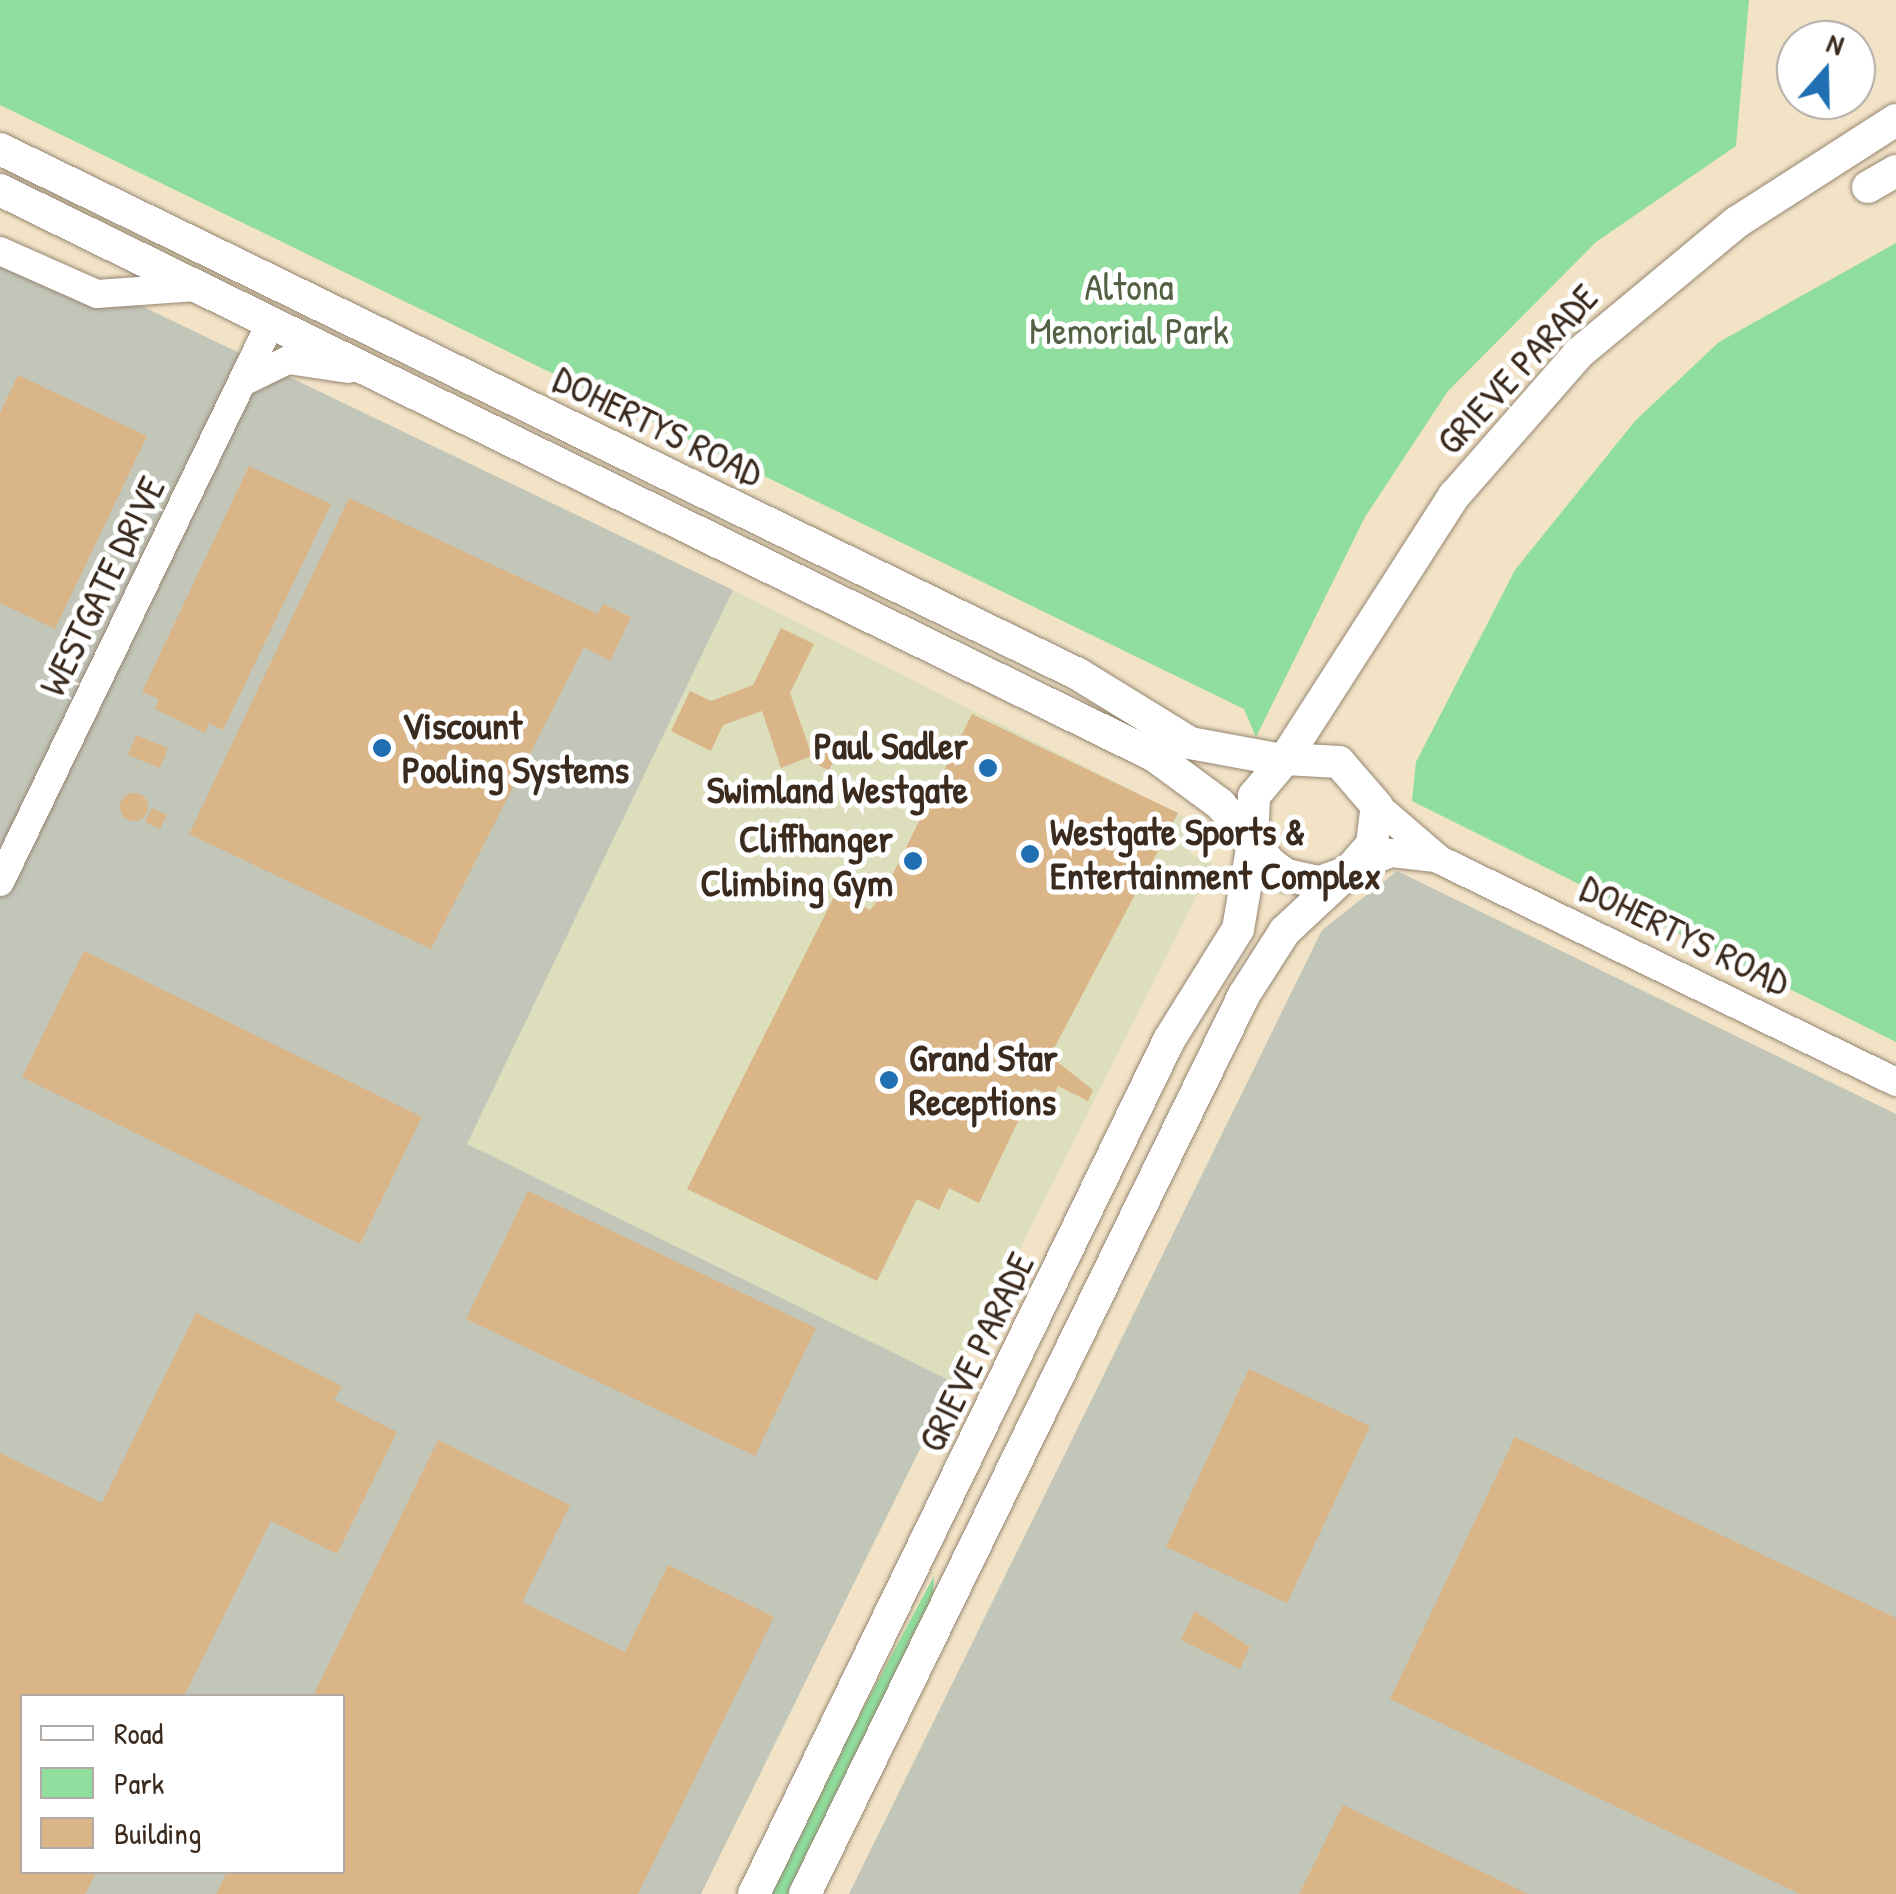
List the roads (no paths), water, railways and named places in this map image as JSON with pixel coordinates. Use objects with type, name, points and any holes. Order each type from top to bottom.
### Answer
[{"type":"main road","name":"GRIEVE PARADE","points":[[1284,760],[1454,496],[1579,353],[1710,242],[1896,120]]},
{"type":"main road","name":"DOHERTYS ROAD","points":[[0,149],[1078,674],[1199,748],[1284,760]]},
{"type":"main road","name":"DOHERTYS ROAD","points":[[0,190],[1155,756],[1253,842]]},
{"type":"main road","points":[[271,322],[287,290]]},
{"type":"main road","points":[[378,376],[394,341]]},
{"type":"main road","points":[[805,1894],[1260,964],[1351,870],[1372,844],[1375,801],[1339,762],[1284,760],[1254,796],[1253,842],[1294,878],[1351,870]]},
{"type":"main road","name":"GRIEVE PARADE","points":[[754,1894],[1169,1040],[1238,929],[1253,842]]},
{"type":"street","points":[[0,251],[97,294],[197,286]]},
{"type":"street","name":"WESTGATE DRIVE","points":[[0,882],[271,322]]},
{"type":"street","points":[[242,382],[295,360],[378,376]]},
{"type":"street","name":"DOHERTYS ROAD","points":[[1375,801],[1440,860],[1896,1082]]},
{"type":"street","name":"DOHERTYS ROAD","points":[[1351,870],[1393,852],[1440,860]]},
{"type":"place","name":"Viscount Pooling Systems","points":[[382,748]]},
{"type":"place","name":"Paul Sadler Swimland Westgate","points":[[988,768]]},
{"type":"place","name":"Westgate Sports & Entertainment Complex","points":[[1030,854]]},
{"type":"place","name":"Cliffhanger Climbing Gym","points":[[913,861]]},
{"type":"place","name":"Grand Star Receptions","points":[[889,1080]]},
{"type":"park label","name":"Altona Memorial Park","points":[[1129,308]]}]
